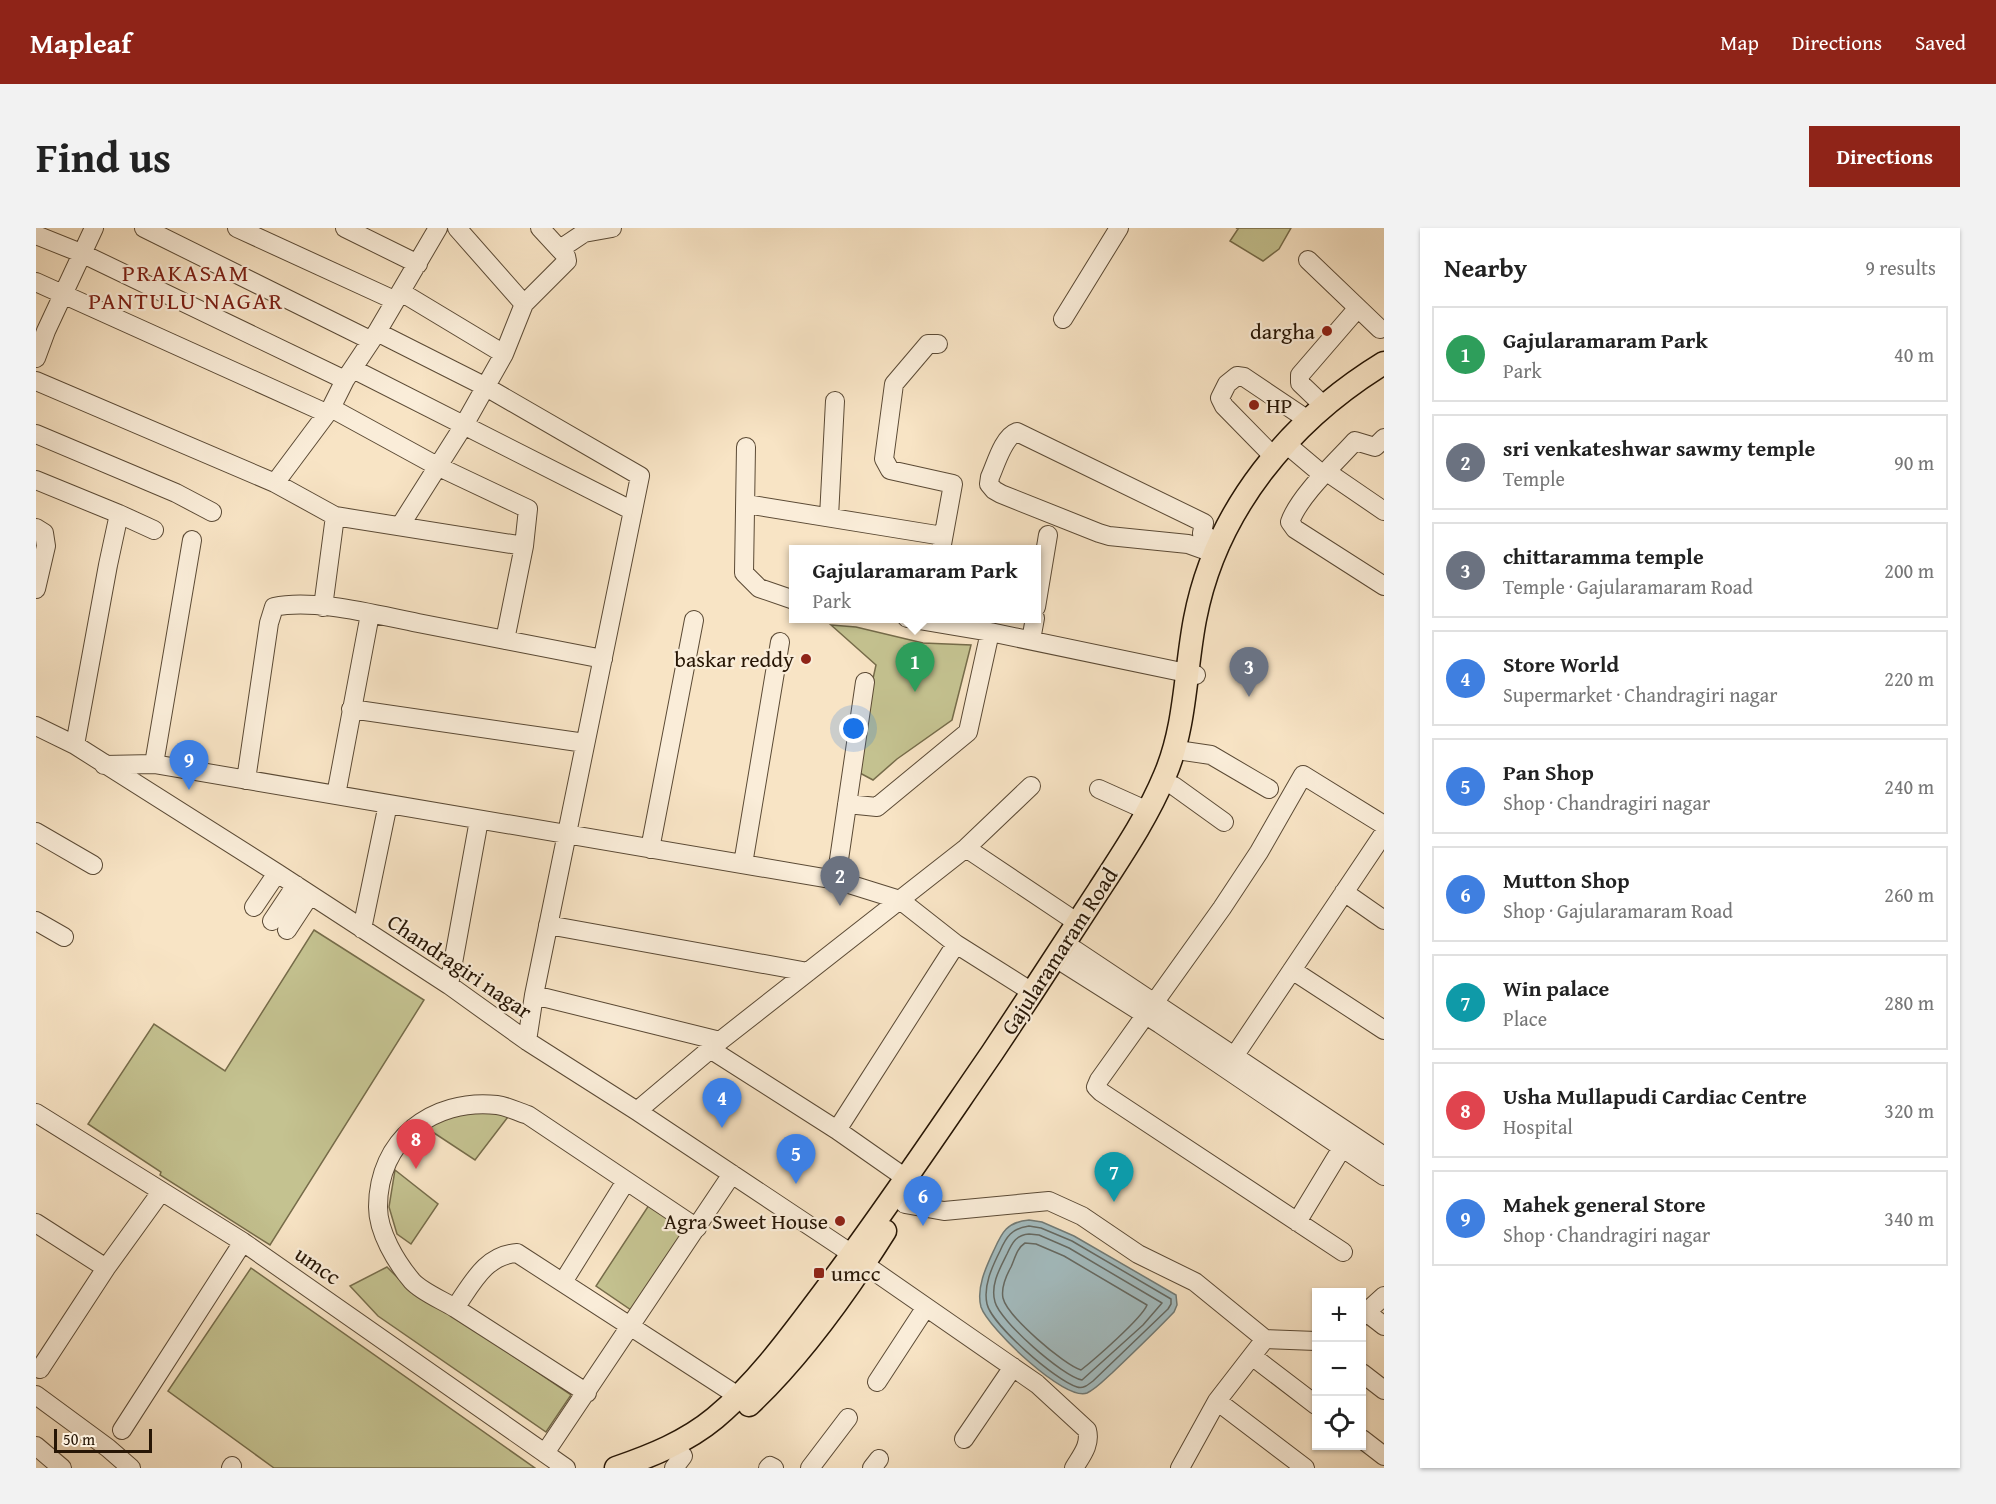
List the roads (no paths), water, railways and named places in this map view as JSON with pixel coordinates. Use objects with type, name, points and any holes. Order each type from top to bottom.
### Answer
[{"type":"main road","name":"Gajularamaram Road","points":[[616,1468],[681,1441],[714,1419],[738,1396],[905,1204],[1142,847],[1174,786],[1184,751],[1191,673],[1210,545],[1283,449],[1316,413],[1384,363]]},
{"type":"main road","name":"Gajularamaram Road","points":[[656,1468],[678,1462],[720,1430],[786,1368],[858,1259],[907,1179],[1078,923],[1148,811],[1166,773],[1181,724],[1211,593],[1231,544],[1283,449],[1332,411],[1384,376]]},
{"type":"street","points":[[36,358],[41,331],[94,228]]},
{"type":"street","points":[[144,228],[486,387],[640,476],[548,925],[527,1041]]},
{"type":"street","points":[[237,228],[397,296],[504,354]]},
{"type":"street","points":[[345,228],[418,264]]},
{"type":"street","points":[[275,483],[329,410],[438,228]]},
{"type":"street","points":[[457,228],[524,303]]},
{"type":"street","points":[[400,526],[486,387],[504,354],[524,303],[567,261],[566,256],[540,228]]},
{"type":"street","points":[[560,249],[584,233],[612,228]]},
{"type":"street","points":[[1063,319],[1119,228]]},
{"type":"street","points":[[36,235],[81,253],[464,425],[633,511]]},
{"type":"street","points":[[1308,260],[1383,332]]},
{"type":"street","points":[[36,282],[329,410],[437,466],[528,509],[524,546],[505,640]]},
{"type":"street","points":[[1316,413],[1300,383],[1300,375],[1357,309]]},
{"type":"street","points":[[746,504],[829,517],[942,543],[952,484],[890,470],[884,459],[894,384],[928,344],[938,344]]},
{"type":"street","points":[[1316,413],[1244,377],[1237,376],[1227,384],[1220,398],[1224,406],[1283,449],[1384,511]]},
{"type":"street","points":[[36,381],[275,483],[335,516],[524,546]]},
{"type":"street","points":[[829,517],[835,401]]},
{"type":"street","points":[[1017,432],[1204,523],[1202,533],[1210,545],[1109,536],[1099,533],[1001,494],[989,484],[990,477],[1011,434],[1017,432]]},
{"type":"street","points":[[36,434],[176,493],[212,512]]},
{"type":"street","points":[[1384,438],[1375,447],[1355,441],[1325,473],[1293,513],[1290,522],[1295,530],[1384,586]]},
{"type":"street","points":[[746,447],[744,573],[759,588],[789,598]]},
{"type":"street","points":[[36,480],[154,530]]},
{"type":"street","points":[[75,745],[119,514]]},
{"type":"street","points":[[323,607],[335,516]]},
{"type":"street","points":[[36,528],[44,533],[46,546],[36,589]]},
{"type":"street","points":[[1041,577],[1048,535]]},
{"type":"street","points":[[154,764],[192,540]]},
{"type":"street","points":[[246,780],[269,623],[274,607],[286,604],[370,614],[603,659]]},
{"type":"street","points":[[336,795],[370,614]]},
{"type":"street","points":[[650,849],[694,620]]},
{"type":"street","points":[[943,623],[1191,673]]},
{"type":"street","points":[[1031,640],[1034,623]]},
{"type":"street","points":[[847,804],[877,807],[968,732],[990,632]]},
{"type":"street","points":[[743,864],[780,642]]},
{"type":"street","points":[[836,880],[865,682]]},
{"type":"street","points":[[351,709],[585,743]]},
{"type":"street","name":"Chandragiri nagar","points":[[36,726],[75,745],[362,928],[527,1041],[637,1111],[858,1259],[1037,1384],[1088,1430],[1088,1444],[1074,1468]]},
{"type":"street","points":[[1184,751],[1211,755],[1269,789]]},
{"type":"street","points":[[104,765],[154,764],[836,880],[900,900],[956,944],[1032,992]]},
{"type":"street","points":[[1343,1252],[1096,1087],[1228,899],[1259,852],[1303,775],[1384,825]]},
{"type":"street","points":[[637,1111],[715,1045],[966,848],[1031,786]]},
{"type":"street","points":[[1174,786],[1224,822]]},
{"type":"street","points":[[1099,789],[1148,811]]},
{"type":"street","points":[[362,928],[387,804]]},
{"type":"street","points":[[448,985],[479,820]]},
{"type":"street","points":[[36,832],[93,865]]},
{"type":"street","points":[[1235,1055],[1384,833]]},
{"type":"street","points":[[966,848],[1078,923]]},
{"type":"street","points":[[254,907],[277,873]]},
{"type":"street","points":[[279,925],[303,890]]},
{"type":"street","points":[[1344,892],[1384,920]]},
{"type":"street","points":[[36,921],[64,937]]},
{"type":"street","points":[[548,925],[808,972]]},
{"type":"street","points":[[837,1130],[956,944]]},
{"type":"street","points":[[1070,957],[1346,1141],[1384,1156]]},
{"type":"street","points":[[1292,970],[1384,1030]]},
{"type":"street","points":[[534,995],[715,1045],[907,1179]]},
{"type":"street","points":[[1150,1009],[1235,1055],[1346,1141],[1384,1176]]},
{"type":"street","points":[[587,1393],[414,1283],[397,1260],[383,1232],[378,1209],[381,1173],[398,1143],[423,1120],[452,1108],[500,1105],[528,1116],[697,1228]]},
{"type":"street","name":"umcc","points":[[36,1113],[243,1242],[566,1468]]},
{"type":"street","points":[[1297,1222],[1346,1141]]},
{"type":"street","points":[[545,1453],[732,1174]]},
{"type":"street","points":[[563,1282],[626,1181]]},
{"type":"street","points":[[40,1369],[106,1268],[161,1192]]},
{"type":"street","points":[[905,1204],[944,1211],[1049,1201],[1082,1216],[1138,1254],[1195,1282],[1265,1339],[1312,1341]]},
{"type":"street","points":[[36,1223],[106,1268]]},
{"type":"street","points":[[122,1430],[243,1242]]},
{"type":"street","points":[[455,1308],[484,1267],[504,1254],[517,1253],[632,1325],[738,1396]]},
{"type":"street","points":[[1366,1312],[1384,1296]]},
{"type":"street","points":[[877,1382],[926,1307]]},
{"type":"street","points":[[1366,1315],[1384,1326]]},
{"type":"street","points":[[1180,1468],[1217,1401],[1265,1339]]},
{"type":"street","points":[[1252,1356],[1312,1401]]},
{"type":"street","points":[[964,1439],[1013,1367]]},
{"type":"street","points":[[1366,1376],[1384,1390]]},
{"type":"street","points":[[36,1395],[108,1448],[131,1468]]},
{"type":"street","points":[[1217,1401],[1305,1468]]},
{"type":"street","points":[[810,1468],[848,1418]]},
{"type":"street","points":[[1366,1443],[1380,1457]]},
{"type":"street","points":[[36,1446],[62,1468]]},
{"type":"street","points":[[768,1468],[770,1466],[774,1468]]},
{"type":"water","points":[[1029,1220],[1042,1222],[1074,1236],[1176,1295],[1177,1305],[1174,1312],[1097,1387],[1087,1393],[1076,1393],[1062,1386],[1028,1361],[997,1331],[981,1307],[980,1292],[983,1278],[1000,1238],[1010,1226]]},
{"type":"place","name":"dargha","points":[[1327,331]]},
{"type":"place","name":"HP","points":[[1254,405]]},
{"type":"place","name":"baskar reddy","points":[[806,659]]},
{"type":"place","name":"Gajularamaram Park","points":[[915,692]]},
{"type":"place","name":"chittaramma temple","points":[[1249,697]]},
{"type":"place","name":"Mahek general Store","points":[[189,790]]},
{"type":"place","name":"sri venkateshwar sawmy temple","points":[[840,906]]},
{"type":"place","name":"Store World","points":[[722,1128]]},
{"type":"place","name":"Usha Mullapudi Cardiac Centre","points":[[416,1169]]},
{"type":"place","name":"Pan Shop","points":[[796,1184]]},
{"type":"place","name":"Win palace","points":[[1114,1202]]},
{"type":"place","name":"Agra Sweet House","points":[[840,1221]]},
{"type":"place","name":"Mutton Shop","points":[[923,1226]]},
{"type":"place","name":"umcc","points":[[819,1273]]},
{"type":"district","name":"PRAKASAM PANTULU NAGAR","points":[[186,287]]}]
